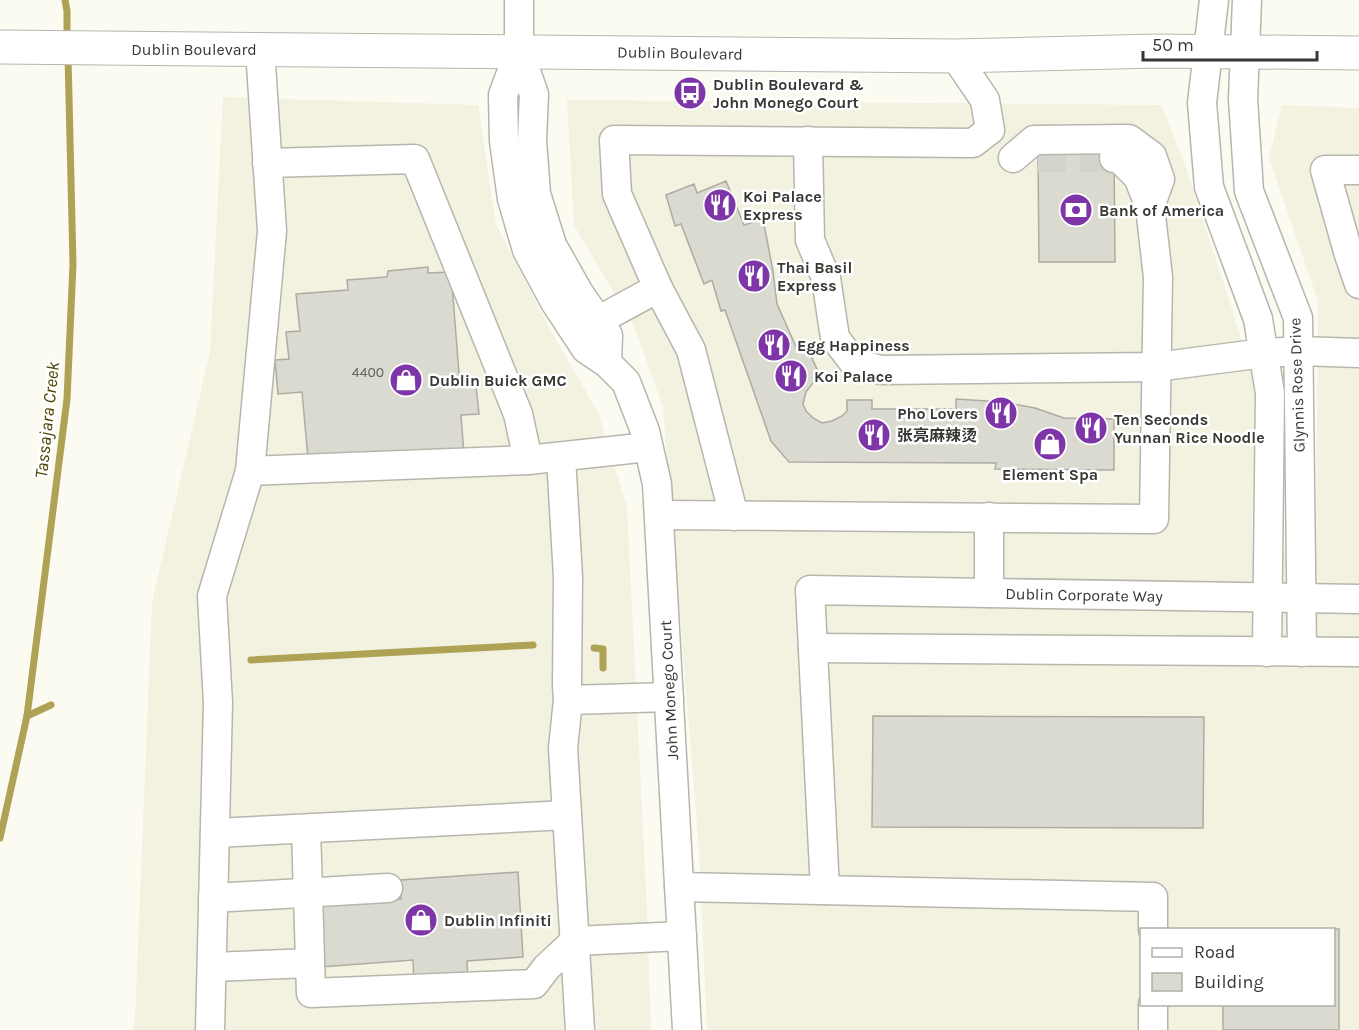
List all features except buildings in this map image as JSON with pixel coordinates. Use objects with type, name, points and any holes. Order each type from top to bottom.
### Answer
[{"type":"main road","name":"Dublin Boulevard","points":[[8,47],[956,56],[1156,51],[1359,53]]},
{"type":"street","name":"John Monego Court","points":[[519,0],[519,52],[534,94],[532,140],[536,194],[552,245],[579,293],[608,335],[608,363]]},
{"type":"street","name":"Glynnis Rose Drive","points":[[1214,0],[1202,103],[1209,187],[1258,319],[1270,393],[1267,652]]},
{"type":"street","name":"Glynnis Rose Drive","points":[[1247,0],[1243,99],[1249,191],[1298,318],[1302,652]]},
{"type":"street","points":[[210,1030],[218,703],[212,596],[250,471],[272,231],[260,49]]},
{"type":"street","name":"John Monego Court","points":[[519,52],[503,95],[504,141],[512,199],[527,250],[555,302],[586,349],[608,363],[626,382],[645,432],[657,484],[687,1030]]},
{"type":"street","points":[[734,516],[691,350],[658,288],[617,194],[614,140],[973,143],[990,130],[985,100],[956,56]]},
{"type":"street","points":[[973,159],[1025,158],[1034,140],[1129,139],[1152,156],[1160,179],[1150,207]]},
{"type":"street","points":[[808,141],[810,240],[826,278],[835,338],[854,363],[881,370],[1156,367],[1264,353],[1299,351],[1359,353]]},
{"type":"street","points":[[659,515],[1154,519],[1158,277],[1150,207],[1138,177],[1119,158],[1114,158]]},
{"type":"street","points":[[267,163],[415,159],[518,414],[528,460]]},
{"type":"street","points":[[1359,170],[1325,170],[1359,284]]},
{"type":"street","points":[[599,320],[658,288]]},
{"type":"street","points":[[250,471],[528,460],[648,447]]},
{"type":"street","points":[[561,457],[568,577],[568,700],[563,748],[580,1030]]},
{"type":"street","points":[[989,518],[989,593]]},
{"type":"street","name":"Dublin Corporate Way","points":[[813,648],[810,590],[1359,599]]},
{"type":"street","points":[[825,890],[813,648],[1359,652]]},
{"type":"street","points":[[568,700],[669,697]]},
{"type":"street","points":[[215,833],[567,815]]},
{"type":"street","points":[[306,829],[311,993],[534,984],[547,967],[574,941],[682,936]]},
{"type":"street","points":[[680,887],[1153,897],[1153,928]]},
{"type":"street","points":[[213,898],[388,888]]},
{"type":"street","points":[[212,967],[310,963]]},
{"type":"street","points":[[1153,1006],[1153,1030]]},
{"type":"shaded area","points":[[223,97],[478,105],[496,224],[553,335],[598,412],[627,507],[651,1030],[132,1030],[135,1019],[152,602],[210,352]]},
{"type":"shaded area","points":[[567,100],[1162,105],[1186,168],[1255,385],[1252,551],[1316,550],[1318,301],[1269,158],[1282,105],[1359,108],[1359,1030],[707,1030],[699,850],[663,407],[634,326],[574,225]]},
{"type":"waterway","name":"Tassajara Creek","points":[[65,0],[67,39]]},
{"type":"waterway","name":"Tassajara Creek","points":[[0,838],[27,716],[67,399],[73,264],[68,56]]},
{"type":"waterway","points":[[251,660],[533,645]]},
{"type":"waterway","points":[[594,648],[603,649],[603,668]]},
{"type":"waterway","points":[[27,716],[51,705]]},
{"type":"tunnel","points":[[1038,158],[1114,158]]},
{"type":"place","name":"Dublin Boulevard & John Monego Court","points":[[690,93]]},
{"type":"place","name":"Koi Palace Express","points":[[720,205]]},
{"type":"place","name":"Bank of America","points":[[1076,210]]},
{"type":"place","name":"Thai Basil Express","points":[[754,276]]},
{"type":"place","name":"Egg Happiness","points":[[774,345]]},
{"type":"place","name":"Koi Palace","points":[[791,376]]},
{"type":"place","name":"Dublin Buick GMC","points":[[406,380]]},
{"type":"place","name":"Pho Lovers","points":[[1001,413]]},
{"type":"place","name":"Ten Seconds Yunnan Rice Noodle","points":[[1091,428]]},
{"type":"place","name":"张亮麻辣烫","points":[[874,435]]},
{"type":"place","name":"Element Spa","points":[[1050,444]]},
{"type":"place","name":"Dublin Infiniti","points":[[421,920]]}]
